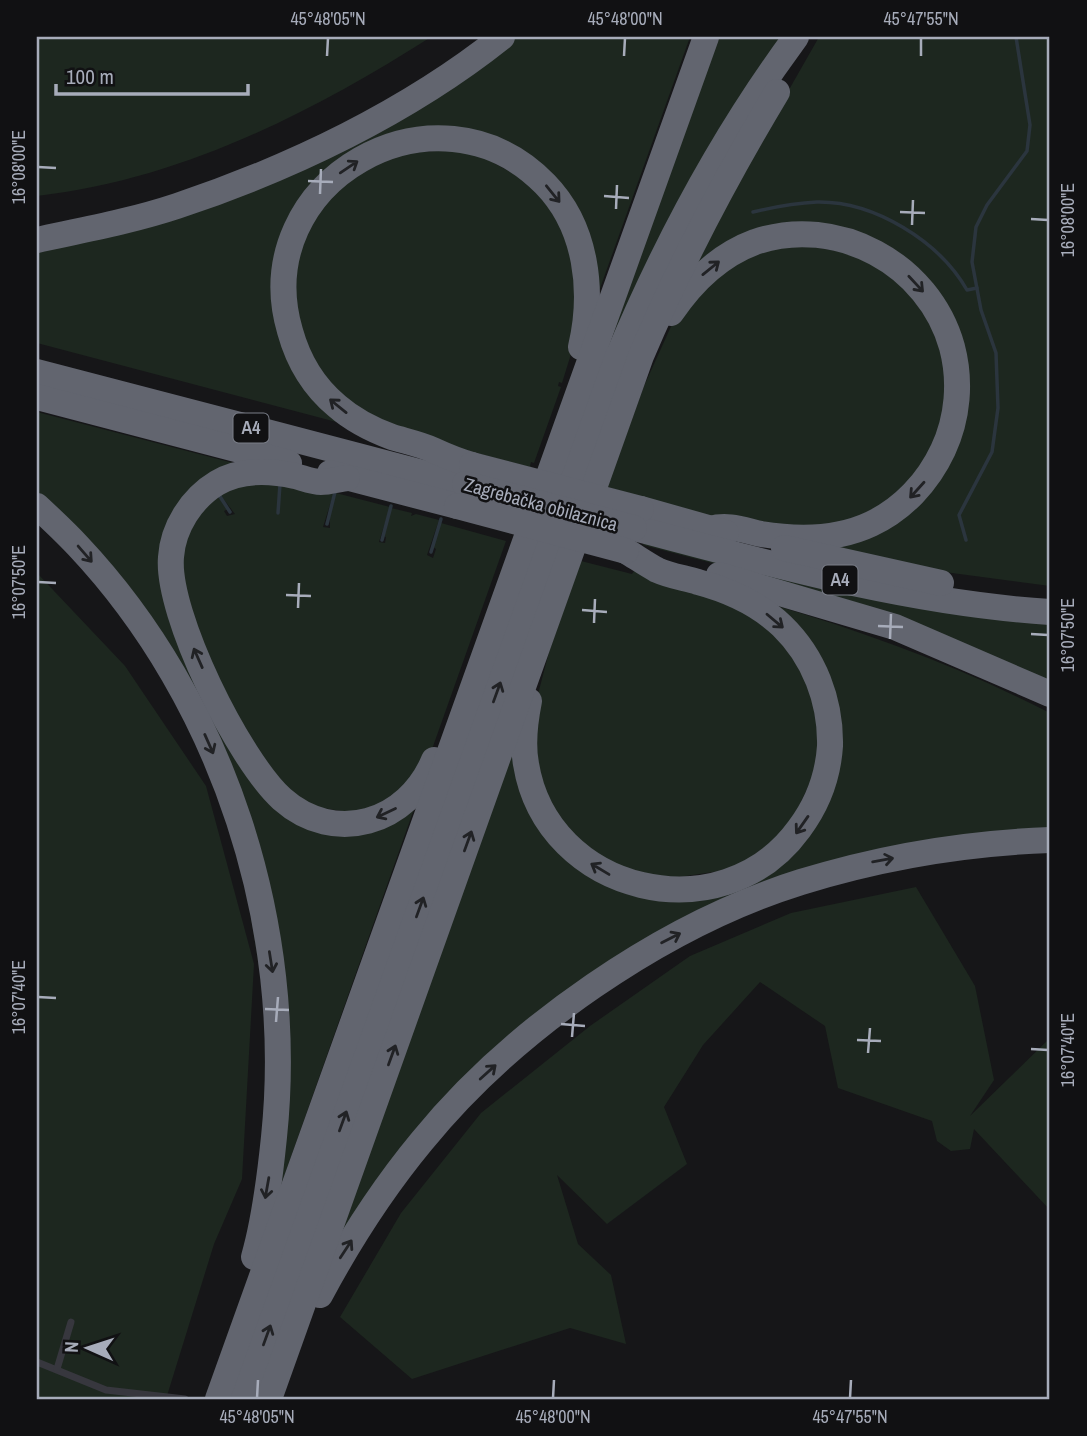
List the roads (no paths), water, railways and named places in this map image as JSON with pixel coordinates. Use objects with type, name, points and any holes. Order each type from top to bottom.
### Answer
[{"type":"highway","points":[[37,240],[176,207],[279,166],[333,141],[411,98],[502,37]]},
{"type":"highway","points":[[226,1399],[467,702],[706,37]]},
{"type":"highway","points":[[226,1399],[617,359],[662,256],[699,186],[750,102],[796,37]]},
{"type":"highway","points":[[269,1399],[631,384],[666,297],[700,228],[767,107],[811,37]]},
{"type":"highway","points":[[465,485],[443,456],[364,424],[327,397],[309,373],[288,326],[284,289],[288,261],[296,233],[312,202],[326,185],[353,163],[389,146],[407,141],[446,138],[483,145],[522,164],[552,192],[568,216],[580,244],[587,276],[585,327],[577,362],[549,441],[550,473]]},
{"type":"highway","points":[[631,384],[646,364],[667,319],[699,278],[717,262],[738,250],[755,242],[782,236],[826,236],[875,251],[905,272],[927,296],[942,321],[955,360],[955,413],[947,443],[939,459],[908,499],[872,524],[833,536],[781,536],[723,525],[710,529]]},
{"type":"highway","points":[[37,353],[418,453],[443,456]]},
{"type":"highway","name":"Zagrebačka obilaznica","points":[[37,372],[798,571],[896,593],[1001,609],[1050,612]]},
{"type":"highway","name":"Zagrebačka obilaznica","points":[[37,397],[347,478],[465,485]]},
{"type":"highway","points":[[347,478],[320,482],[271,472],[236,475],[203,493],[181,521],[171,556],[173,592],[193,648],[226,718],[256,768],[283,800],[312,817],[330,822],[351,823],[381,817],[413,795],[430,768],[446,728],[467,702]]},
{"type":"highway","points":[[37,506],[79,547],[115,590],[153,642],[184,694],[228,788],[248,851],[263,912],[278,1034],[278,1098],[271,1166],[257,1246],[215,1376],[226,1399]]},
{"type":"highway","points":[[551,604],[550,630],[527,711],[524,750],[536,797],[550,824],[564,842],[589,862],[615,877],[657,889],[679,890],[716,885],[736,879],[770,859],[794,836],[807,818],[824,781],[830,735],[826,705],[817,675],[794,640],[761,610],[719,588],[659,571],[634,529]]},
{"type":"highway","points":[[634,529],[710,529],[928,581],[1050,598]]},
{"type":"highway","points":[[634,529],[766,588],[895,628],[1050,694]]},
{"type":"highway","points":[[278,1373],[300,1343],[314,1307],[339,1260],[421,1141],[479,1080],[588,989],[659,944],[718,914],[799,882],[870,863],[947,848],[1050,840]]},
{"type":"lane","points":[[57,1369],[71,1322]]},
{"type":"lane","points":[[37,1362],[106,1390],[185,1399]]},
{"type":"waterway","points":[[966,540],[959,515],[992,452],[998,408],[996,353],[981,310],[972,262],[976,227],[987,205],[1027,151],[1030,125],[1016,37]]},
{"type":"waterway","points":[[753,212],[817,202],[861,208],[903,227],[922,240],[940,255],[967,290],[977,288]]},
{"type":"waterway","points":[[278,513],[280,484]]},
{"type":"waterway","points":[[327,524],[335,492]]},
{"type":"waterway","points":[[219,495],[230,512]]},
{"type":"waterway","points":[[382,540],[391,506]]},
{"type":"waterway","points":[[431,552],[441,519]]}]
